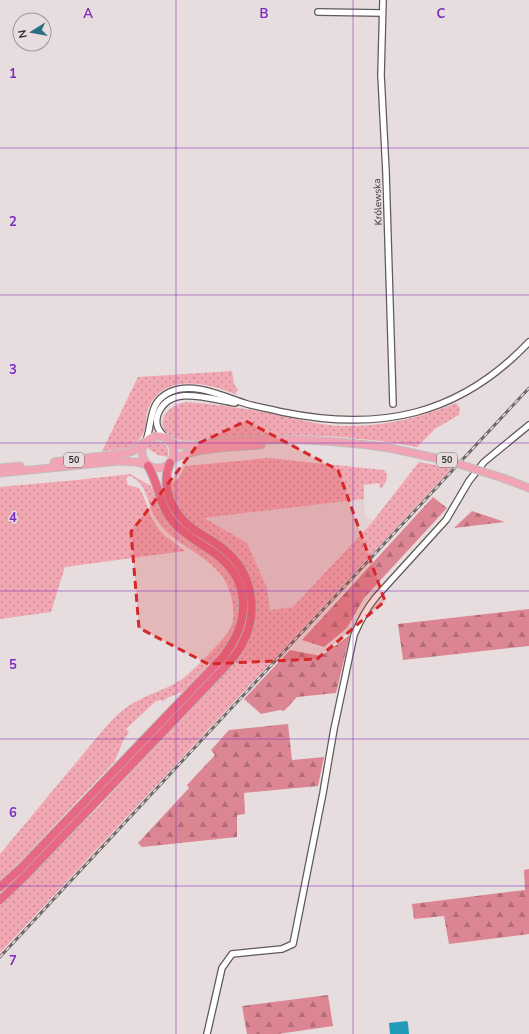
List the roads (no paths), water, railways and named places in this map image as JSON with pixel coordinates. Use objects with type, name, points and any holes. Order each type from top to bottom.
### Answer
[{"type":"highway","points":[[0,900],[233,658],[248,634],[252,606],[249,589],[244,575],[236,562],[227,552],[192,528],[178,514],[172,504],[167,490],[166,475],[171,461]]},
{"type":"highway","points":[[0,887],[21,868],[222,658],[230,648],[238,633],[243,605],[240,586],[235,576],[223,561],[183,532],[170,518],[162,503],[154,476],[148,465]]},
{"type":"highway","points":[[0,896],[12,888]]},
{"type":"main road","name":"50","points":[[0,468],[127,453],[133,451],[154,436],[162,437],[174,444],[189,445],[282,439],[390,448],[449,461],[504,478],[529,488]]},
{"type":"main road","points":[[168,440],[174,452],[171,461]]},
{"type":"main road","points":[[145,442],[141,454],[142,458],[148,465]]},
{"type":"main road","name":"50","points":[[0,473],[120,461],[136,462],[160,469],[181,455],[187,453],[224,448],[326,442]]},
{"type":"street","name":"Królewska","points":[[383,0],[381,75],[387,188],[393,404]]},
{"type":"street","points":[[318,12],[382,13]]},
{"type":"street","points":[[145,442],[150,431],[154,407],[162,397],[170,392],[184,389],[199,390],[248,404],[296,415],[342,421],[381,419],[418,412],[460,395],[505,365],[529,342]]},
{"type":"street","points":[[168,440],[158,429],[157,420],[159,412],[163,406],[174,398],[191,395],[248,404]]},
{"type":"street","points":[[207,1034],[222,968],[232,954],[282,949],[293,944],[323,793],[334,728],[354,635],[360,621],[367,608],[446,520],[469,481],[484,462],[529,425]]},
{"type":"water","points":[[407,1021],[409,1034],[390,1034],[389,1023]]},
{"type":"railway","points":[[0,957],[529,388]]}]
